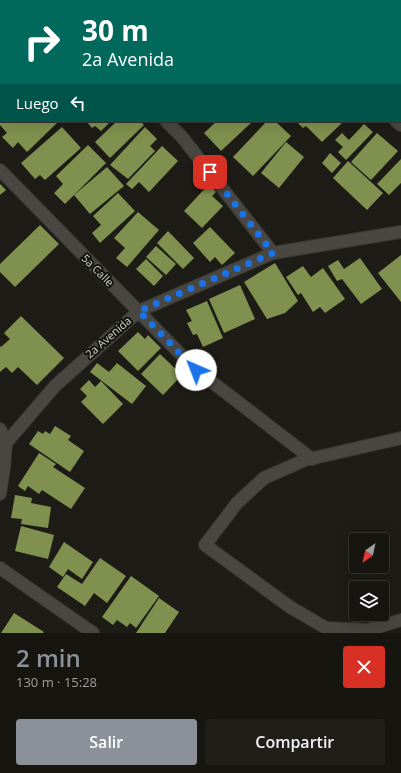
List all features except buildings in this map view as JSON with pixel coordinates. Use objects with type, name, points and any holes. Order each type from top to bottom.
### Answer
[{"type":"street","points":[[167,122],[182,137],[273,253]]},
{"type":"street","name":"5a Calle","points":[[0,170],[196,370]]},
{"type":"street","name":"2a Avenida","points":[[3,442],[55,386],[139,311],[273,253],[401,232]]},
{"type":"street","points":[[212,382],[312,459]]},
{"type":"street","points":[[0,429],[3,442],[4,467],[0,494]]},
{"type":"street","points":[[401,438],[312,459],[264,478],[236,503],[205,545],[290,607],[326,628],[368,630],[401,620]]},
{"type":"street","points":[[0,568],[94,633]]},
{"type":"route","points":[[196,370],[139,311],[273,253],[210,172]]}]
